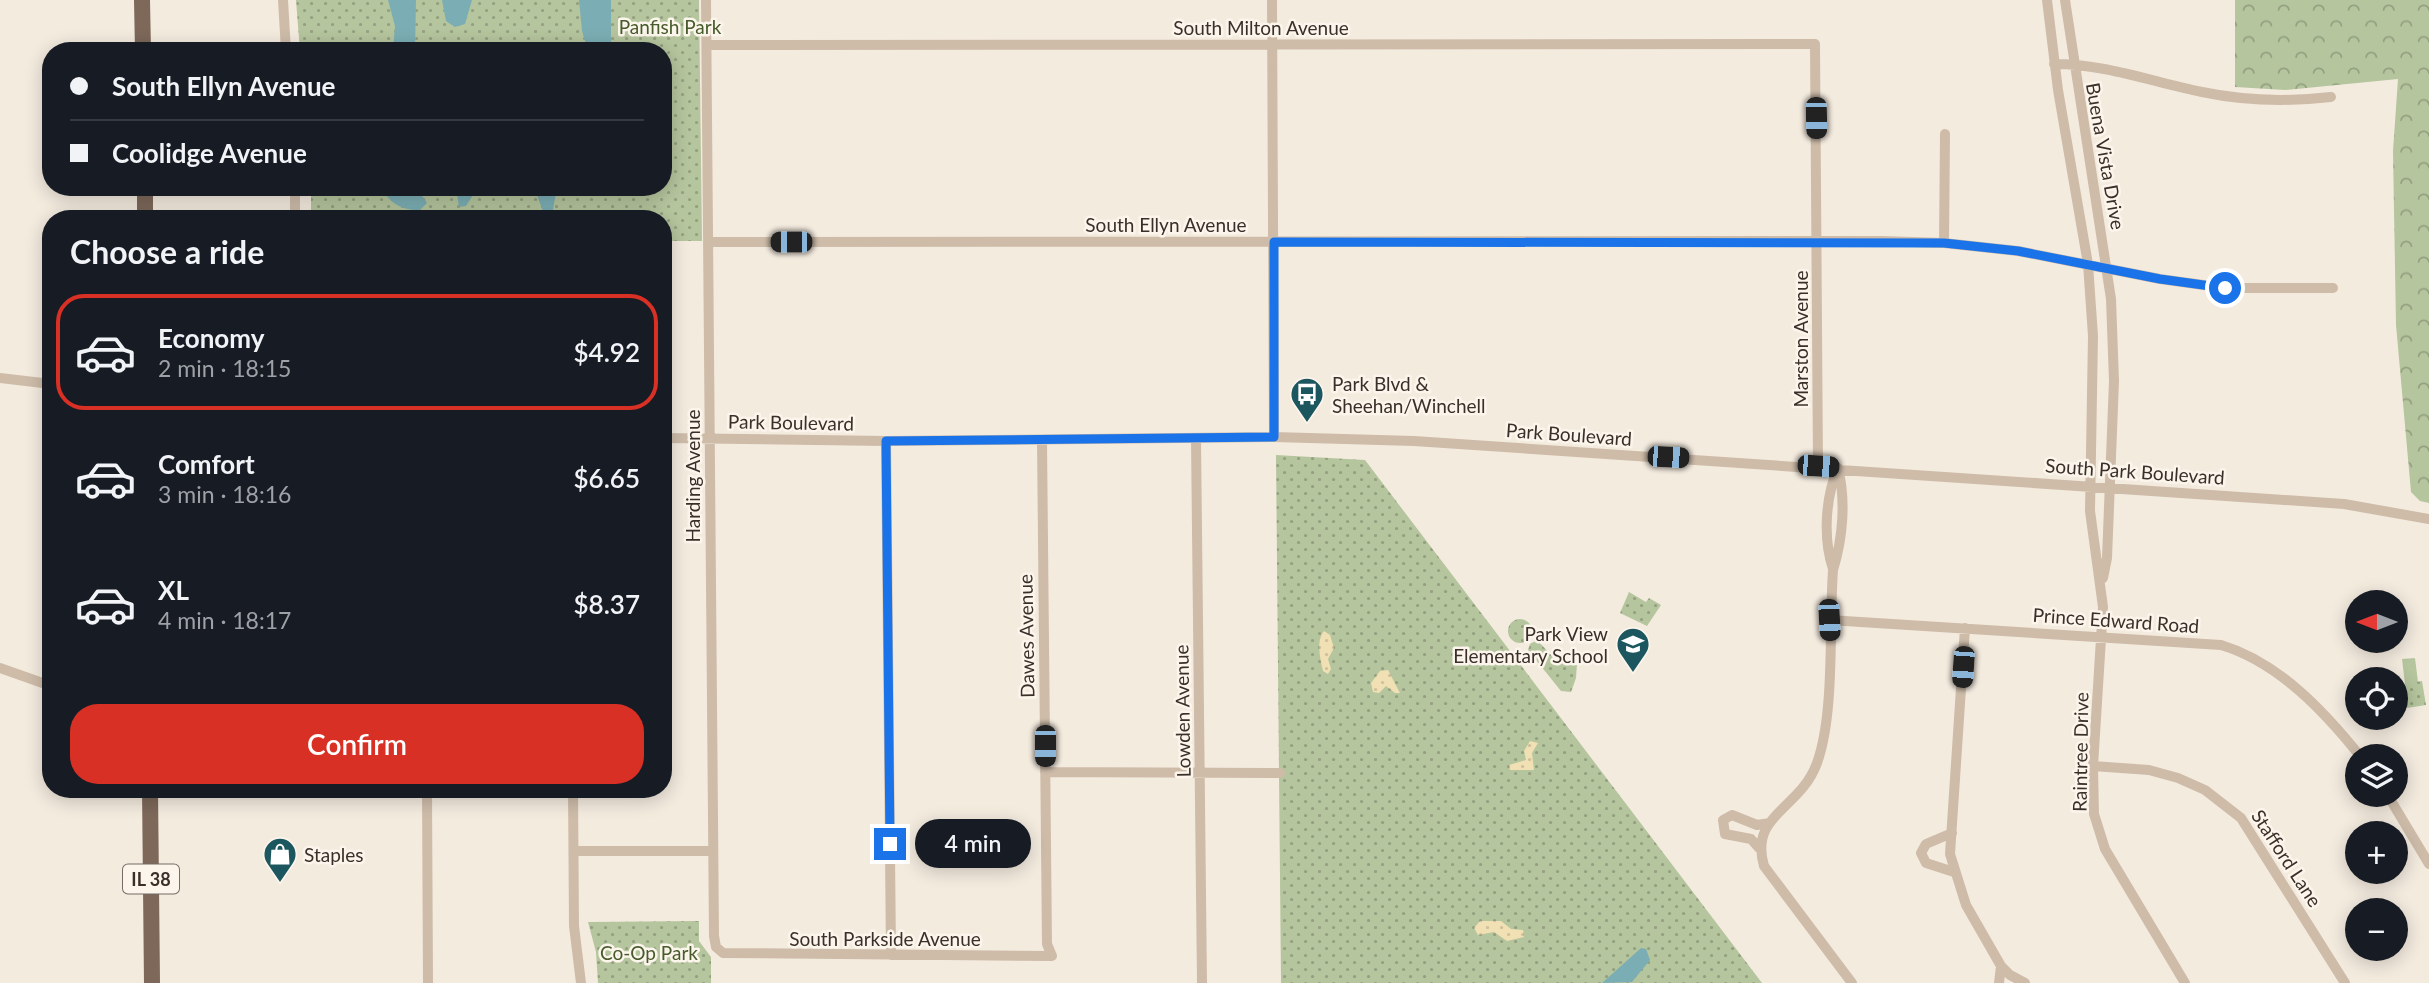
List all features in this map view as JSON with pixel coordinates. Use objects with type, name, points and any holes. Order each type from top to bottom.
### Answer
[{"type":"main road","points":[[142,0],[143,42]]},
{"type":"main road","name":"IL 38","points":[[150,798],[152,983]]},
{"type":"street","points":[[283,0],[285,42]]},
{"type":"street","name":"Harding Avenue","points":[[706,0],[714,936],[719,950]]},
{"type":"street","points":[[1272,0],[1274,437]]},
{"type":"street","name":"Buena Vista Drive","points":[[2047,0],[2054,64],[2088,264],[2094,367],[2092,485]]},
{"type":"street","name":"Buena Vista Drive","points":[[2065,0],[2072,64],[2108,268],[2114,381],[2110,487]]},
{"type":"street","name":"South Milton Avenue","points":[[707,45],[1815,44]]},
{"type":"street","name":"Marston Avenue","points":[[1815,44],[1818,466]]},
{"type":"street","points":[[2054,64],[2093,65],[2226,96],[2275,100],[2331,97]]},
{"type":"street","points":[[1944,243],[1945,134]]},
{"type":"street","name":"South Ellyn Avenue","points":[[708,242],[1944,243],[2018,251],[2225,288],[2333,288]]},
{"type":"street","points":[[0,377],[42,383]]},
{"type":"street","name":"Park Boulevard","points":[[710,438],[886,441],[1274,437],[1415,441],[1838,468]]},
{"type":"street","points":[[672,438],[710,438]]},
{"type":"street","name":"Lowden Avenue","points":[[1196,439],[1202,983]]},
{"type":"street","name":"Dawes Avenue","points":[[1042,440],[1047,944],[1052,956]]},
{"type":"street","points":[[886,441],[891,955]]},
{"type":"street","points":[[1759,848],[1762,833],[1802,791],[1822,749],[1833,570],[1838,554],[1843,489],[1838,468]]},
{"type":"street","name":"South Park Boulevard","points":[[1838,468],[2344,504],[2429,519]]},
{"type":"street","name":"Raintree Drive","points":[[2092,485],[2090,511],[2095,558],[2102,582]]},
{"type":"street","name":"Raintree Drive","points":[[2110,487],[2107,558],[2102,582],[2102,636],[2093,766],[2094,814],[2105,849],[2185,983]]},
{"type":"street","name":"Prince Edward Road","points":[[1829,620],[2203,642],[2250,656],[2316,707],[2349,744]]},
{"type":"street","points":[[1965,628],[1950,854],[1966,905],[2001,966],[2010,975],[2025,983]]},
{"type":"street","points":[[0,668],[42,683]]},
{"type":"street","name":"Stafford Lane","points":[[2093,766],[2150,771],[2178,778],[2205,790],[2241,818],[2345,983]]},
{"type":"street","points":[[1045,772],[1280,773]]},
{"type":"street","points":[[426,798],[428,983]]},
{"type":"street","points":[[573,798],[574,926],[581,983]]},
{"type":"street","points":[[2395,807],[2429,864]]},
{"type":"street","points":[[1770,823],[1757,825],[1732,814],[1723,820],[1725,834],[1751,839],[1759,848],[1764,866],[1852,983]]},
{"type":"street","points":[[1952,833],[1926,844],[1921,853],[1926,863],[1954,872]]},
{"type":"street","points":[[573,851],[713,851]]},
{"type":"street","name":"South Parkside Avenue","points":[[719,950],[732,955],[1052,956]]},
{"type":"street","points":[[1999,983],[2001,966]]},
{"type":"green space","name":"Panfish Park","points":[[296,0],[699,0],[702,241],[672,241],[672,210],[311,210],[311,196],[672,196],[672,42],[299,42]]},
{"type":"green space","points":[[2235,0],[2429,0],[2429,503],[2420,501],[2411,492],[2396,325],[2393,151],[2398,79],[2285,90],[2235,87]]},
{"type":"green space","points":[[1276,455],[1365,460],[1762,983],[1281,983]]},
{"type":"green space","points":[[1629,592],[1646,602],[1649,598],[1661,605],[1647,626],[1620,613]]},
{"type":"green space","points":[[1520,619],[1531,626],[1532,631],[1525,642],[1520,643],[1509,636],[1508,631],[1515,620]]},
{"type":"green space","points":[[1537,640],[1554,658],[1577,663],[1571,692],[1561,691],[1528,650],[1530,644]]},
{"type":"green space","points":[[2415,658],[2418,682],[2408,684],[2408,667],[2403,667],[2402,659]]},
{"type":"green space","points":[[2422,681],[2426,705],[2408,708],[2408,683]]},
{"type":"green space","name":"Co-Op Park","points":[[699,921],[699,941],[711,957],[711,983],[598,983],[596,952],[588,922]]},
{"type":"sand","points":[[1324,631],[1330,635],[1334,648],[1328,659],[1331,669],[1328,674],[1323,671],[1320,655],[1319,644]]},
{"type":"sand","points":[[1388,670],[1400,693],[1395,693],[1386,686],[1379,693],[1373,692],[1371,683],[1380,671]]},
{"type":"sand","points":[[1530,741],[1538,743],[1532,753],[1534,770],[1510,770],[1509,765],[1526,760],[1524,751]]},
{"type":"sand","points":[[1480,921],[1501,921],[1511,929],[1523,930],[1524,937],[1507,941],[1494,932],[1478,935],[1474,928]]},
{"type":"water","points":[[388,0],[416,0],[415,42],[394,42],[395,26]]},
{"type":"water","points":[[442,0],[472,0],[465,24],[455,27],[446,21]]},
{"type":"water","points":[[579,0],[611,0],[611,42],[585,42]]},
{"type":"water","points":[[422,196],[427,203],[420,210],[408,209],[392,202],[388,197]]},
{"type":"water","points":[[457,196],[472,196],[466,206],[459,207]]},
{"type":"water","points":[[537,196],[555,196],[553,210],[543,210]]},
{"type":"water","points":[[1641,948],[1646,949],[1650,960],[1632,982],[1602,983]]},
{"type":"place","name":"Park Blvd & Sheehan/Winchell","points":[[1307,424]]},
{"type":"place","name":"Park View Elementary School","points":[[1633,674]]},
{"type":"place","name":"Staples","points":[[280,884]]},
{"type":"route","points":[[890,844],[886,441],[1274,437],[1274,242],[1944,243],[2018,251],[2160,279],[2225,288]]}]
